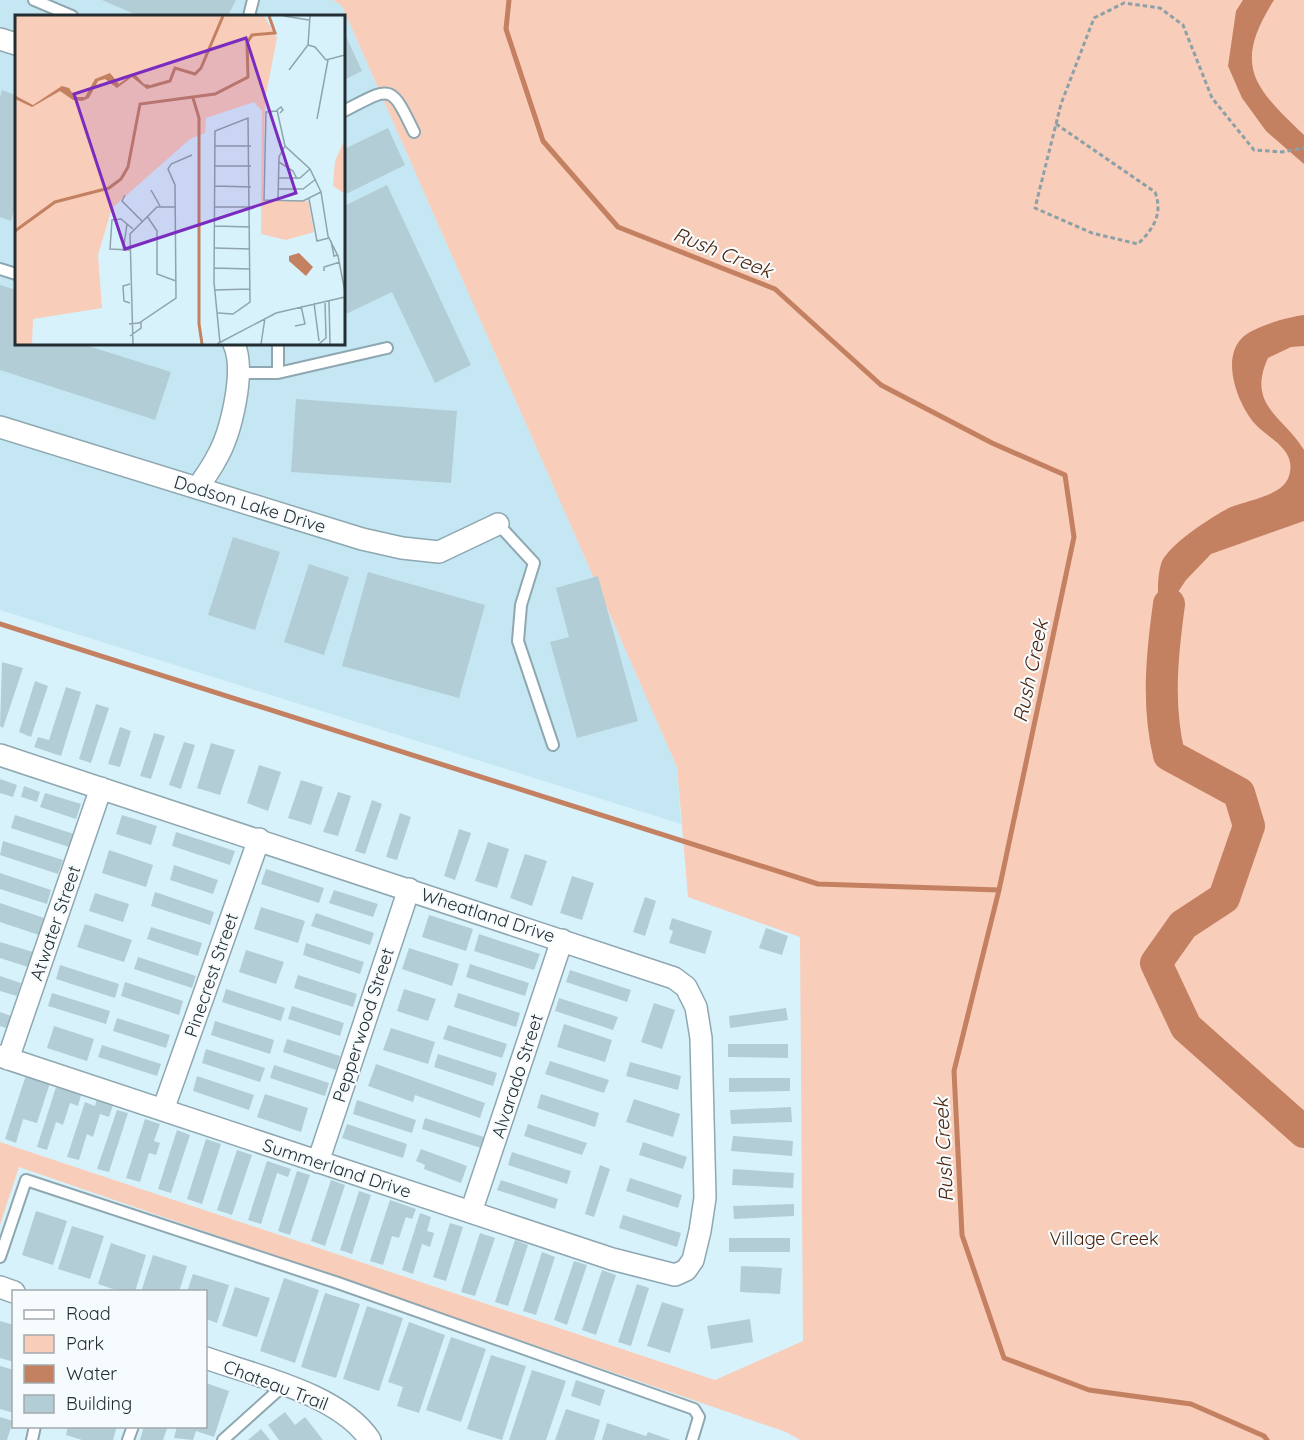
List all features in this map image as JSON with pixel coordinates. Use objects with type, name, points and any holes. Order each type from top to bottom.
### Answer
[{"type":"street","points":[[0,39],[15,44]]},
{"type":"street","points":[[198,487],[217,458],[228,430],[237,386],[234,345]]},
{"type":"street","name":"Dodson Lake Drive","points":[[0,427],[363,539],[402,548],[439,552],[498,524]]},
{"type":"street","name":"Wheatland Drive","points":[[0,755],[562,940],[674,978],[686,987],[696,1007],[701,1038],[705,1197],[693,1260],[686,1270],[675,1275]]},
{"type":"street","name":"Atwater Street","points":[[4,1057],[101,788]]},
{"type":"street","name":"Pinecrest Street","points":[[163,1110],[259,839]]},
{"type":"street","name":"Pepperwood Street","points":[[318,1162],[409,889]]},
{"type":"street","name":"Alvarado Street","points":[[471,1212],[562,940]]},
{"type":"street","name":"Summerland Drive","points":[[4,1057],[612,1259],[675,1275]]},
{"type":"street","name":"Chateau Trail","points":[[207,1358],[316,1397],[339,1409],[363,1430],[369,1440]]},
{"type":"lane","points":[[34,0],[70,15]]},
{"type":"lane","points":[[249,15],[253,0]]},
{"type":"lane","points":[[345,110],[376,95],[387,93],[397,98],[414,132]]},
{"type":"lane","points":[[0,269],[15,274]]},
{"type":"lane","points":[[278,345],[278,373]]},
{"type":"lane","points":[[237,373],[278,373],[387,348]]},
{"type":"lane","points":[[498,524],[534,563],[521,605],[518,641],[553,745]]},
{"type":"lane","points":[[0,1257],[26,1180],[338,1283],[694,1409],[699,1418],[692,1440]]},
{"type":"lane","points":[[223,1440],[284,1386]]},
{"type":"path","points":[[1056,124],[1155,192],[1160,210],[1155,224],[1138,244],[1092,232],[1035,208],[1056,124],[1061,104],[1094,18],[1124,3],[1160,8],[1183,25],[1212,98],[1254,150],[1282,152],[1304,148]]},
{"type":"shaded area","points":[[0,0],[333,0],[342,6],[677,767],[681,824],[0,610]]},
{"type":"green space","points":[[333,0],[1304,0],[1304,1440],[800,1440],[786,1432],[19,1167],[0,1225],[0,1142],[715,1380],[803,1341],[800,937],[688,897],[677,767],[342,6]]},
{"type":"water","points":[[1243,0],[1274,0],[1261,23],[1254,42],[1252,59],[1254,74],[1261,89],[1272,103],[1304,135],[1304,164],[1266,131],[1242,98],[1228,66],[1236,11]]},
{"type":"water","points":[[1304,315],[1304,346],[1291,347],[1268,358],[1262,374],[1262,388],[1264,399],[1270,409],[1304,450],[1304,521],[1211,554],[1186,580],[1172,601],[1163,645],[1158,584],[1161,564],[1165,557],[1181,540],[1203,524],[1231,507],[1272,493],[1285,483],[1289,476],[1289,458],[1284,450],[1257,426],[1241,401],[1232,369],[1235,348],[1241,339],[1253,330],[1280,320]]},
{"type":"building","points":[[102,0],[236,0],[228,15],[137,15]]},
{"type":"building","points":[[345,34],[362,71],[345,80]]},
{"type":"building","points":[[2,90],[15,95],[15,208],[11,221],[0,217],[0,97]]},
{"type":"building","points":[[388,128],[405,165],[345,195],[345,149]]},
{"type":"building","points":[[387,185],[471,365],[435,383],[392,292],[345,315],[345,206]]},
{"type":"building","points":[[0,285],[15,290],[15,345],[85,345],[171,372],[155,420],[0,370]]},
{"type":"building","points":[[296,399],[457,411],[451,483],[291,472]]},
{"type":"building","points":[[233,537],[280,552],[255,630],[208,615]]},
{"type":"building","points":[[309,564],[349,577],[324,655],[284,642]]},
{"type":"building","points":[[368,572],[485,605],[459,698],[342,666]]},
{"type":"building","points":[[598,576],[638,721],[577,738],[550,642],[569,637],[556,588]]},
{"type":"building","points":[[2,662],[23,668],[3,728],[0,726]]},
{"type":"building","points":[[35,681],[48,686],[31,737],[19,732]]},
{"type":"building","points":[[66,687],[81,692],[61,756],[34,747],[38,737],[49,740]]},
{"type":"building","points":[[96,704],[109,708],[91,763],[79,759]]},
{"type":"building","points":[[120,727],[131,731],[120,767],[108,764]]},
{"type":"building","points":[[154,733],[165,736],[151,779],[140,776]]},
{"type":"building","points":[[184,742],[195,745],[181,789],[169,785]]},
{"type":"building","points":[[211,743],[235,750],[220,795],[197,788]]},
{"type":"building","points":[[259,765],[281,772],[268,811],[247,803]]},
{"type":"building","points":[[0,779],[17,785],[13,797],[0,793]]},
{"type":"building","points":[[301,780],[323,787],[311,825],[288,818]]},
{"type":"building","points":[[24,786],[40,792],[37,802],[21,797]]},
{"type":"building","points":[[338,792],[351,796],[338,836],[323,832]]},
{"type":"building","points":[[45,793],[81,804],[76,819],[40,807]]},
{"type":"building","points":[[372,800],[382,804],[365,854],[355,851]]},
{"type":"building","points":[[400,813],[411,817],[397,860],[386,857]]},
{"type":"building","points":[[15,815],[74,834],[69,847],[11,828]]},
{"type":"building","points":[[122,815],[157,826],[151,845],[116,834]]},
{"type":"building","points":[[459,829],[471,833],[455,880],[444,876]]},
{"type":"building","points":[[176,832],[235,851],[230,865],[172,846]]},
{"type":"building","points":[[3,841],[63,860],[58,874],[0,855]]},
{"type":"building","points":[[488,842],[509,849],[497,888],[475,881]]},
{"type":"building","points":[[109,850],[153,865],[146,887],[102,873]]},
{"type":"building","points":[[525,854],[547,861],[532,906],[510,898]]},
{"type":"building","points":[[174,865],[218,880],[213,894],[170,880]]},
{"type":"building","points":[[266,869],[324,888],[319,903],[261,884]]},
{"type":"building","points":[[0,873],[51,890],[47,904],[0,889]]},
{"type":"building","points":[[572,876],[594,883],[582,920],[560,913]]},
{"type":"building","points":[[334,890],[378,904],[373,917],[329,903]]},
{"type":"building","points":[[155,892],[214,912],[210,925],[151,906]]},
{"type":"building","points":[[95,893],[129,904],[123,922],[89,911]]},
{"type":"building","points":[[645,897],[656,901],[645,936],[633,932]]},
{"type":"building","points":[[0,903],[47,919],[42,936],[0,922]]},
{"type":"building","points":[[261,907],[305,921],[298,943],[254,929]]},
{"type":"building","points":[[316,913],[374,933],[370,945],[311,926]]},
{"type":"building","points":[[429,915],[473,929],[466,951],[422,937]]},
{"type":"building","points":[[672,918],[712,931],[705,954],[669,943],[673,931],[669,929]]},
{"type":"building","points":[[85,924],[132,940],[124,962],[77,947]]},
{"type":"building","points":[[151,927],[202,943],[198,956],[147,939]]},
{"type":"building","points":[[766,928],[788,936],[782,955],[759,948]]},
{"type":"building","points":[[479,934],[540,954],[534,970],[474,951]]},
{"type":"building","points":[[0,942],[33,952],[28,967],[0,958]]},
{"type":"building","points":[[306,943],[364,962],[360,974],[303,955]]},
{"type":"building","points":[[409,948],[459,964],[452,986],[402,969]]},
{"type":"building","points":[[246,950],[284,962],[276,984],[239,972]]},
{"type":"building","points":[[138,957],[196,976],[192,988],[134,969]]},
{"type":"building","points":[[470,964],[529,983],[525,996],[466,977]]},
{"type":"building","points":[[60,965],[119,984],[115,998],[56,979]]},
{"type":"building","points":[[570,970],[631,990],[627,1002],[566,982]]},
{"type":"building","points":[[298,975],[357,994],[353,1007],[294,988]]},
{"type":"building","points":[[0,976],[21,983],[17,996],[0,991]]},
{"type":"building","points":[[125,982],[183,1001],[179,1015],[121,996]]},
{"type":"building","points":[[226,989],[285,1008],[281,1021],[222,1002]]},
{"type":"building","points":[[404,989],[436,999],[428,1021],[397,1011]]},
{"type":"building","points":[[52,993],[110,1011],[106,1024],[48,1006]]},
{"type":"building","points":[[458,993],[520,1013],[516,1027],[454,1007]]},
{"type":"building","points":[[559,998],[618,1017],[613,1030],[555,1011]]},
{"type":"building","points":[[654,1003],[675,1010],[662,1049],[641,1042]]},
{"type":"building","points":[[292,1006],[344,1023],[340,1036],[288,1019]]},
{"type":"building","points":[[786,1008],[788,1020],[730,1028],[729,1016]]},
{"type":"building","points":[[0,1012],[11,1016],[6,1028],[0,1026]]},
{"type":"building","points":[[117,1018],[170,1035],[166,1048],[113,1031]]},
{"type":"building","points":[[215,1021],[274,1040],[270,1054],[211,1035]]},
{"type":"building","points":[[564,1024],[612,1040],[605,1062],[557,1047]]},
{"type":"building","points":[[448,1025],[507,1044],[502,1058],[443,1039]]},
{"type":"building","points":[[54,1026],[94,1039],[87,1061],[47,1048]]},
{"type":"building","points":[[391,1028],[435,1042],[428,1064],[383,1050]]},
{"type":"building","points":[[287,1039],[340,1056],[336,1070],[283,1052]]},
{"type":"building","points":[[728,1044],[788,1044],[788,1058],[728,1057]]},
{"type":"building","points":[[102,1045],[161,1064],[157,1076],[98,1057]]},
{"type":"building","points":[[206,1049],[265,1068],[260,1082],[202,1063]]},
{"type":"building","points":[[438,1054],[497,1073],[493,1086],[434,1067]]},
{"type":"building","points":[[550,1061],[609,1080],[604,1093],[545,1074]]},
{"type":"building","points":[[630,1062],[681,1076],[678,1090],[626,1076]]},
{"type":"building","points":[[376,1064],[485,1103],[480,1118],[415,1095],[413,1102],[368,1086]]},
{"type":"building","points":[[274,1065],[329,1083],[325,1096],[270,1078]]},
{"type":"building","points":[[26,1075],[50,1083],[37,1123],[23,1119],[16,1143],[5,1139]]},
{"type":"building","points":[[197,1076],[254,1095],[249,1110],[193,1091]]},
{"type":"building","points":[[729,1078],[790,1078],[790,1091],[729,1092]]},
{"type":"building","points":[[56,1087],[81,1095],[78,1106],[70,1103],[63,1125],[56,1122],[47,1150],[37,1147]]},
{"type":"building","points":[[265,1094],[308,1108],[301,1132],[257,1117]]},
{"type":"building","points":[[541,1094],[599,1113],[595,1127],[537,1108]]},
{"type":"building","points":[[97,1099],[113,1105],[109,1117],[100,1114],[93,1137],[87,1134],[79,1160],[67,1157],[85,1102],[95,1106]]},
{"type":"building","points":[[634,1099],[680,1114],[673,1137],[626,1122]]},
{"type":"building","points":[[357,1100],[416,1120],[412,1133],[353,1114]]},
{"type":"building","points":[[791,1107],[792,1122],[731,1124],[730,1110]]},
{"type":"building","points":[[117,1110],[128,1113],[109,1172],[97,1169]]},
{"type":"building","points":[[425,1118],[484,1137],[481,1148],[422,1129]]},
{"type":"building","points":[[145,1119],[160,1124],[154,1141],[160,1143],[156,1155],[149,1153],[140,1182],[126,1178]]},
{"type":"building","points":[[347,1124],[407,1144],[403,1158],[342,1138]]},
{"type":"building","points":[[528,1124],[587,1143],[582,1155],[524,1136]]},
{"type":"building","points":[[177,1130],[190,1135],[171,1193],[158,1189]]},
{"type":"building","points":[[733,1136],[793,1141],[792,1156],[731,1151]]},
{"type":"building","points":[[206,1139],[221,1144],[202,1204],[187,1199]]},
{"type":"building","points":[[643,1142],[687,1157],[683,1169],[639,1155]]},
{"type":"building","points":[[421,1149],[467,1166],[461,1183],[424,1169],[425,1165],[416,1161]]},
{"type":"building","points":[[237,1150],[252,1155],[232,1215],[217,1210]]},
{"type":"building","points":[[512,1152],[571,1171],[567,1184],[508,1165]]},
{"type":"building","points":[[267,1161],[291,1169],[288,1177],[277,1173],[261,1224],[248,1220]]},
{"type":"building","points":[[600,1165],[610,1169],[594,1217],[585,1214]]},
{"type":"building","points":[[733,1169],[794,1173],[793,1188],[732,1185]]},
{"type":"building","points":[[297,1171],[310,1175],[290,1235],[278,1231]]},
{"type":"building","points":[[630,1178],[682,1195],[678,1208],[626,1191]]},
{"type":"building","points":[[331,1180],[345,1185],[325,1246],[311,1241]]},
{"type":"building","points":[[501,1180],[558,1199],[555,1209],[497,1190]]},
{"type":"building","points":[[359,1191],[371,1195],[352,1254],[340,1250]]},
{"type":"building","points":[[390,1200],[416,1209],[412,1219],[406,1217],[399,1238],[392,1236],[383,1265],[370,1261]]},
{"type":"building","points":[[794,1204],[794,1216],[734,1219],[733,1206]]},
{"type":"building","points":[[36,1211],[67,1221],[53,1265],[22,1255]]},
{"type":"building","points":[[420,1213],[431,1217],[427,1231],[434,1233],[430,1247],[422,1244],[413,1274],[402,1270]]},
{"type":"building","points":[[623,1215],[681,1233],[677,1247],[619,1228]]},
{"type":"building","points":[[450,1223],[463,1227],[446,1281],[433,1277]]},
{"type":"building","points":[[72,1226],[104,1236],[90,1279],[58,1269]]},
{"type":"building","points":[[480,1233],[495,1238],[475,1296],[461,1292]]},
{"type":"building","points":[[729,1238],[790,1238],[790,1252],[729,1252]]},
{"type":"building","points":[[515,1240],[528,1245],[508,1306],[495,1302]]},
{"type":"building","points":[[111,1243],[146,1255],[136,1290],[116,1290],[98,1284]]},
{"type":"building","points":[[542,1252],[555,1257],[536,1315],[523,1311]]},
{"type":"building","points":[[153,1255],[187,1266],[180,1290],[142,1290]]},
{"type":"building","points":[[574,1261],[587,1265],[567,1325],[554,1320]]},
{"type":"building","points":[[741,1266],[782,1268],[780,1294],[740,1292]]},
{"type":"building","points":[[602,1270],[616,1275],[596,1335],[582,1330]]},
{"type":"building","points":[[193,1274],[229,1285],[217,1323],[207,1319],[207,1290],[188,1290]]},
{"type":"building","points":[[284,1278],[319,1290],[295,1363],[260,1351]]},
{"type":"building","points":[[637,1284],[649,1288],[631,1346],[618,1342]]},
{"type":"building","points":[[235,1287],[270,1298],[257,1337],[222,1326]]},
{"type":"building","points":[[325,1293],[360,1304],[336,1378],[301,1367]]},
{"type":"building","points":[[662,1302],[684,1309],[670,1353],[647,1346]]},
{"type":"building","points":[[367,1306],[403,1318],[379,1391],[343,1379]]},
{"type":"building","points":[[750,1319],[753,1342],[711,1349],[707,1326]]},
{"type":"building","points":[[0,1321],[12,1324],[12,1361],[0,1358]]},
{"type":"building","points":[[409,1322],[445,1335],[419,1413],[397,1406],[403,1387],[388,1382]]},
{"type":"building","points":[[451,1337],[486,1349],[461,1422],[426,1410]]},
{"type":"building","points":[[491,1355],[526,1366],[502,1440],[467,1429]]},
{"type":"building","points":[[0,1366],[12,1369],[12,1412],[0,1409]]},
{"type":"building","points":[[532,1370],[566,1381],[546,1440],[509,1440]]},
{"type":"building","points":[[576,1380],[605,1390],[600,1406],[571,1396]]},
{"type":"building","points":[[207,1383],[229,1391],[214,1437],[196,1431],[193,1440],[174,1438],[176,1428],[207,1428]]},
{"type":"building","points":[[566,1409],[600,1420],[594,1440],[555,1440]]},
{"type":"building","points":[[285,1412],[295,1425],[305,1417],[323,1440],[279,1440],[268,1425]]},
{"type":"building","points":[[0,1417],[12,1421],[12,1424],[7,1440],[0,1440]]},
{"type":"building","points":[[607,1423],[646,1436],[648,1432],[671,1440],[602,1440]]},
{"type":"building","points":[[68,1428],[116,1428],[113,1440],[82,1440],[66,1435]]},
{"type":"building","points":[[143,1428],[167,1428],[163,1440],[140,1440]]},
{"type":"building","points":[[261,1429],[270,1440],[248,1440]]},
{"type":"waterway","name":"Rush Creek","points":[[509,0],[506,29],[543,141],[618,227],[775,289],[881,385],[992,443],[1065,475],[1074,537],[999,890],[954,1071],[962,1235],[1004,1358],[1089,1390],[1191,1404],[1264,1436],[1267,1440]]},
{"type":"waterway","name":"Village Creek","points":[[1169,604],[1162,680],[1163,717],[1169,755],[1239,793],[1249,826],[1224,898],[1183,925],[1156,963],[1186,1027],[1304,1132]]},
{"type":"waterway","points":[[0,624],[818,884],[999,890]]}]
